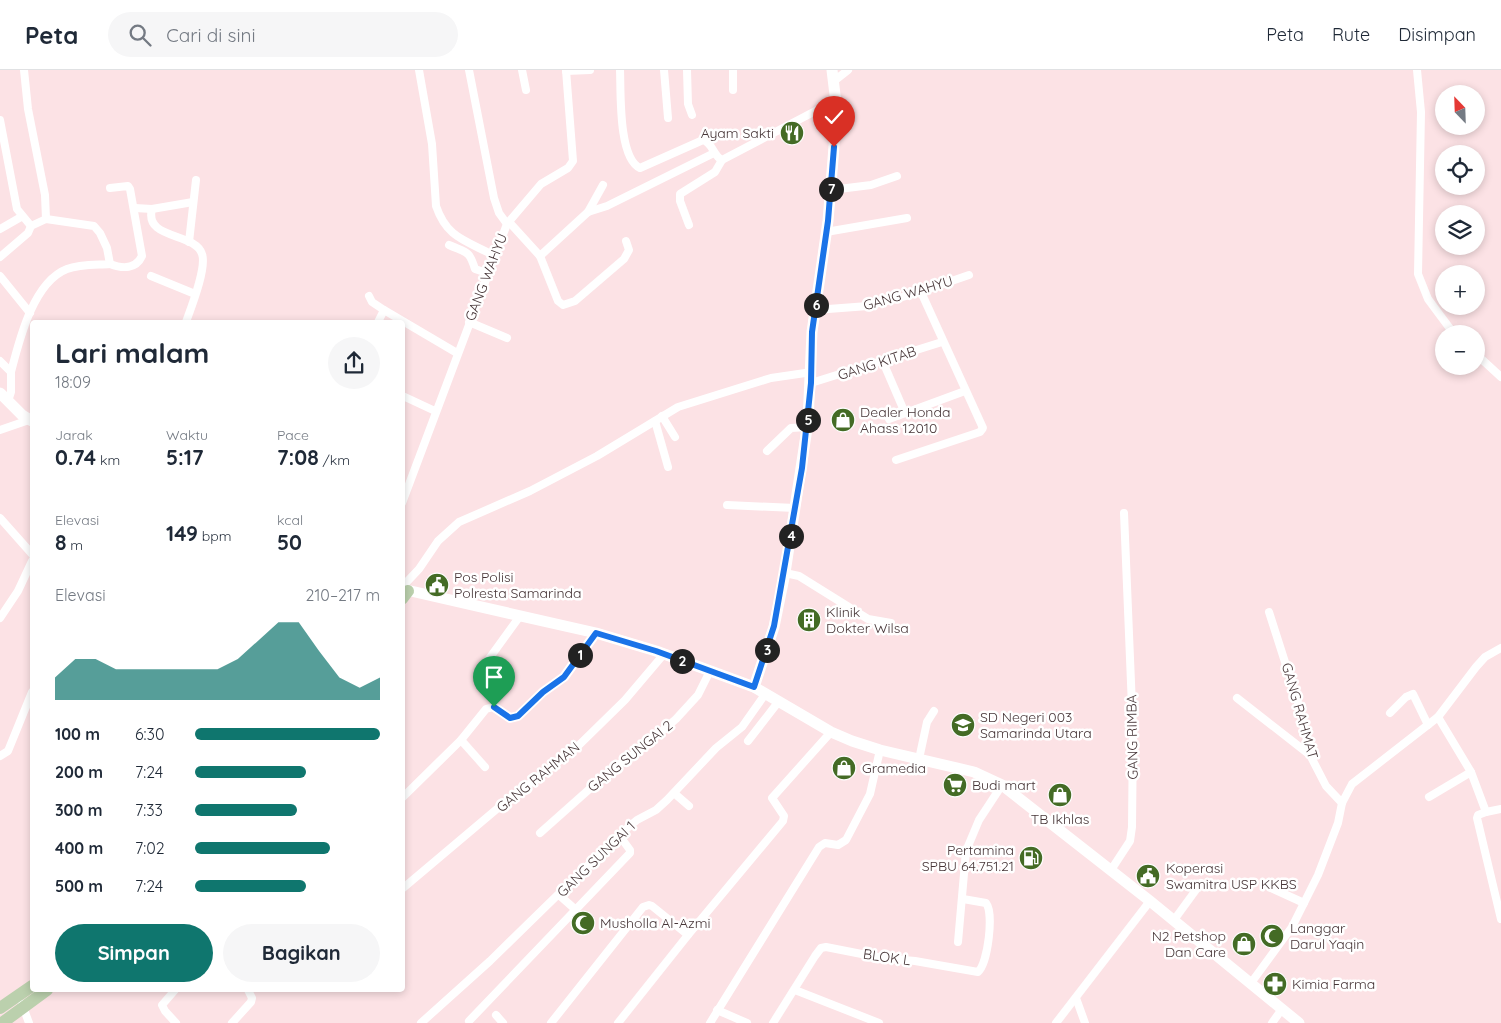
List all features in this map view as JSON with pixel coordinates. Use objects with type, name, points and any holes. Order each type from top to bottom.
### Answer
[{"type":"main road","points":[[754,687],[772,634],[785,573],[808,427],[812,377],[810,348],[831,190],[836,103],[833,76]]},
{"type":"main road","points":[[4,397],[30,420]]},
{"type":"main road","points":[[405,590],[596,633],[664,654],[754,687],[831,732],[880,750],[974,772],[1002,785],[1174,920],[1299,1023]]},
{"type":"main road","points":[[1,1006],[30,987]]},
{"type":"main road","points":[[7,1019],[44,992]]},
{"type":"street","points":[[24,70],[28,109],[45,196],[46,219]]},
{"type":"street","points":[[419,70],[432,144],[436,206],[439,215],[446,229],[493,255]]},
{"type":"street","points":[[468,70],[494,198],[499,213],[540,256],[558,301],[563,305],[574,301],[624,260],[629,250],[626,241]]},
{"type":"street","points":[[522,70],[526,90]]},
{"type":"street","points":[[566,71],[590,70]]},
{"type":"street","points":[[620,70],[623,133],[636,167],[644,168],[703,140],[708,141],[714,153],[722,160]]},
{"type":"street","points":[[664,70],[668,118]]},
{"type":"street","points":[[687,70],[688,104],[692,115]]},
{"type":"street","points":[[733,70],[734,90]]},
{"type":"street","points":[[833,76],[848,70]]},
{"type":"street","points":[[1417,70],[1421,112],[1418,274],[1428,298],[1448,325]]},
{"type":"street","name":"GANG WAHYU","points":[[405,495],[493,255],[508,223],[541,184],[571,166],[574,161],[566,71]]},
{"type":"street","points":[[689,225],[679,196],[683,191],[715,172],[722,160],[822,107],[836,103]]},
{"type":"street","points":[[0,120],[17,209],[21,217],[31,226]]},
{"type":"street","points":[[588,212],[607,206],[714,153]]},
{"type":"street","points":[[831,190],[872,185],[897,176]]},
{"type":"street","points":[[189,242],[196,180]]},
{"type":"street","points":[[540,256],[588,212],[603,184]]},
{"type":"street","points":[[4,397],[11,392],[11,372],[30,313],[42,290],[63,270],[78,266],[110,264],[132,267],[140,261],[142,249],[135,208],[129,187],[110,188]]},
{"type":"street","points":[[135,208],[152,209],[193,202]]},
{"type":"street","points":[[152,209],[150,216],[152,222],[166,233],[189,242],[200,250],[203,258],[187,320]]},
{"type":"street","points":[[0,229],[21,217]]},
{"type":"street","points":[[826,232],[907,218]]},
{"type":"street","points":[[0,257],[28,233],[31,226],[46,219],[94,226],[100,233],[110,264]]},
{"type":"street","points":[[449,245],[468,254],[474,260],[475,269],[487,273]]},
{"type":"street","name":"GANG WAHYU","points":[[816,310],[860,307],[921,292],[969,274]]},
{"type":"street","points":[[0,276],[30,313]]},
{"type":"street","points":[[151,276],[194,294]]},
{"type":"street","points":[[896,460],[982,431],[981,421],[942,342],[921,292]]},
{"type":"street","points":[[369,296],[372,302],[401,320]]},
{"type":"street","points":[[379,320],[384,310]]},
{"type":"street","points":[[405,322],[457,353]]},
{"type":"street","points":[[469,322],[507,338]]},
{"type":"street","name":"GANG KITAB","points":[[405,589],[434,546],[459,522],[523,494],[597,456],[685,404],[758,382],[812,377],[882,362],[942,342]]},
{"type":"street","points":[[0,361],[11,372]]},
{"type":"street","points":[[882,362],[905,413]]},
{"type":"street","points":[[1485,362],[1501,377]]},
{"type":"street","points":[[890,419],[965,391]]},
{"type":"street","points":[[406,396],[435,411]]},
{"type":"street","points":[[662,416],[675,437]]},
{"type":"street","points":[[0,430],[30,421]]},
{"type":"street","points":[[655,421],[668,467]]},
{"type":"street","points":[[767,452],[791,428],[808,427]]},
{"type":"street","points":[[727,505],[795,508]]},
{"type":"street","name":"GANG RIMBA","points":[[1111,870],[1130,841],[1132,827],[1133,731],[1124,513]]},
{"type":"street","points":[[0,518],[30,552]]},
{"type":"street","points":[[0,618],[18,591],[30,565]]},
{"type":"street","points":[[785,573],[799,576],[868,619],[891,623]]},
{"type":"street","name":"GANG RAHMAT","points":[[1269,612],[1300,709],[1310,755],[1326,786],[1342,803]]},
{"type":"street","points":[[483,666],[520,616]]},
{"type":"street","points":[[405,795],[461,740],[490,707],[494,707],[510,718],[518,716],[543,692],[564,677],[596,633]]},
{"type":"street","points":[[1251,983],[1288,935],[1304,903],[1326,855],[1348,789],[1358,777],[1438,717],[1485,657],[1501,648]]},
{"type":"street","name":"GANG RAHMAN","points":[[405,886],[506,802],[576,748],[625,700],[664,654]]},
{"type":"street","name":"GANG SUNGAI 2","points":[[540,833],[612,769],[639,751],[676,719],[698,695],[710,672]]},
{"type":"street","name":"GANG SUNGAI 1","points":[[422,1023],[636,820],[656,810],[674,793],[716,748],[742,727],[766,693]]},
{"type":"street","points":[[1390,713],[1406,697],[1413,694],[1428,725]]},
{"type":"street","points":[[0,756],[8,751],[30,697]]},
{"type":"street","points":[[1237,698],[1310,755]]},
{"type":"street","points":[[748,741],[780,701]]},
{"type":"street","points":[[919,759],[927,722],[934,711]]},
{"type":"street","points":[[1438,717],[1471,772],[1486,812]]},
{"type":"street","points":[[618,1023],[783,821],[784,816],[772,798],[831,732]]},
{"type":"street","points":[[461,740],[485,767]]},
{"type":"street","points":[[710,1023],[822,844],[828,842],[841,844],[846,840],[870,794],[880,750]]},
{"type":"street","points":[[1429,797],[1471,772]]},
{"type":"street","points":[[958,942],[966,851],[979,820],[1002,785]]},
{"type":"street","points":[[674,793],[689,806]]},
{"type":"street","points":[[1501,809],[1486,812],[1478,815],[1477,818],[1501,919]]},
{"type":"street","points":[[469,1021],[630,853],[629,847],[620,835]]},
{"type":"street","points":[[1174,920],[1201,883]]},
{"type":"street","points":[[1271,888],[1304,903]]},
{"type":"street","points":[[559,895],[576,910]]},
{"type":"street","name":"BLOK L","points":[[795,990],[821,948],[831,947],[882,958],[915,961],[978,972],[983,966],[987,951],[989,907],[986,903],[963,899]]},
{"type":"street","points":[[1056,1023],[1150,901]]},
{"type":"street","points":[[551,1023],[646,905],[652,906],[688,935]]},
{"type":"street","points":[[773,1023],[795,990],[879,1023]]},
{"type":"street","points":[[174,992],[162,1005],[164,1012],[176,1023]]},
{"type":"street","points":[[232,1023],[251,1002],[252,998],[249,992]]},
{"type":"street","points":[[16,997],[24,1008],[30,1023]]},
{"type":"street","points":[[1076,998],[1085,1023]]},
{"type":"street","points":[[1,1006],[7,1019]]},
{"type":"street","points":[[1272,1023],[1282,1009]]},
{"type":"street","points":[[718,1010],[747,1023]]},
{"type":"street","points":[[496,1015],[503,1023]]},
{"type":"place","name":"Ayam Sakti","points":[[792,133]]},
{"type":"place","name":"Dealer Honda Ahass 12010","points":[[843,420]]},
{"type":"place","name":"Pos Polisi Polresta Samarinda","points":[[437,585]]},
{"type":"place","name":"Klinik Dokter Wilsa","points":[[809,620]]},
{"type":"place","name":"SD Negeri 003 Samarinda Utara","points":[[963,725]]},
{"type":"place","name":"Gramedia","points":[[844,768]]},
{"type":"place","name":"Budi mart","points":[[955,785]]},
{"type":"place","name":"TB Ikhlas","points":[[1060,795]]},
{"type":"place","name":"Pertamina SPBU 64.751.21","points":[[1031,858]]},
{"type":"place","name":"Koperasi Swamitra USP KKBS","points":[[1148,876]]},
{"type":"place","name":"Musholla Al-Azmi","points":[[583,923]]},
{"type":"place","name":"Langgar Darul Yaqin","points":[[1272,936]]},
{"type":"place","name":"N2 Petshop Dan Care","points":[[1244,944]]},
{"type":"place","name":"Kimia Farma","points":[[1275,984]]},
{"type":"route","points":[[494,707],[510,718],[518,716],[543,692],[564,677],[596,633],[656,651],[754,687],[774,626],[785,573],[802,468],[812,372],[810,348],[828,221],[834,147]]}]
